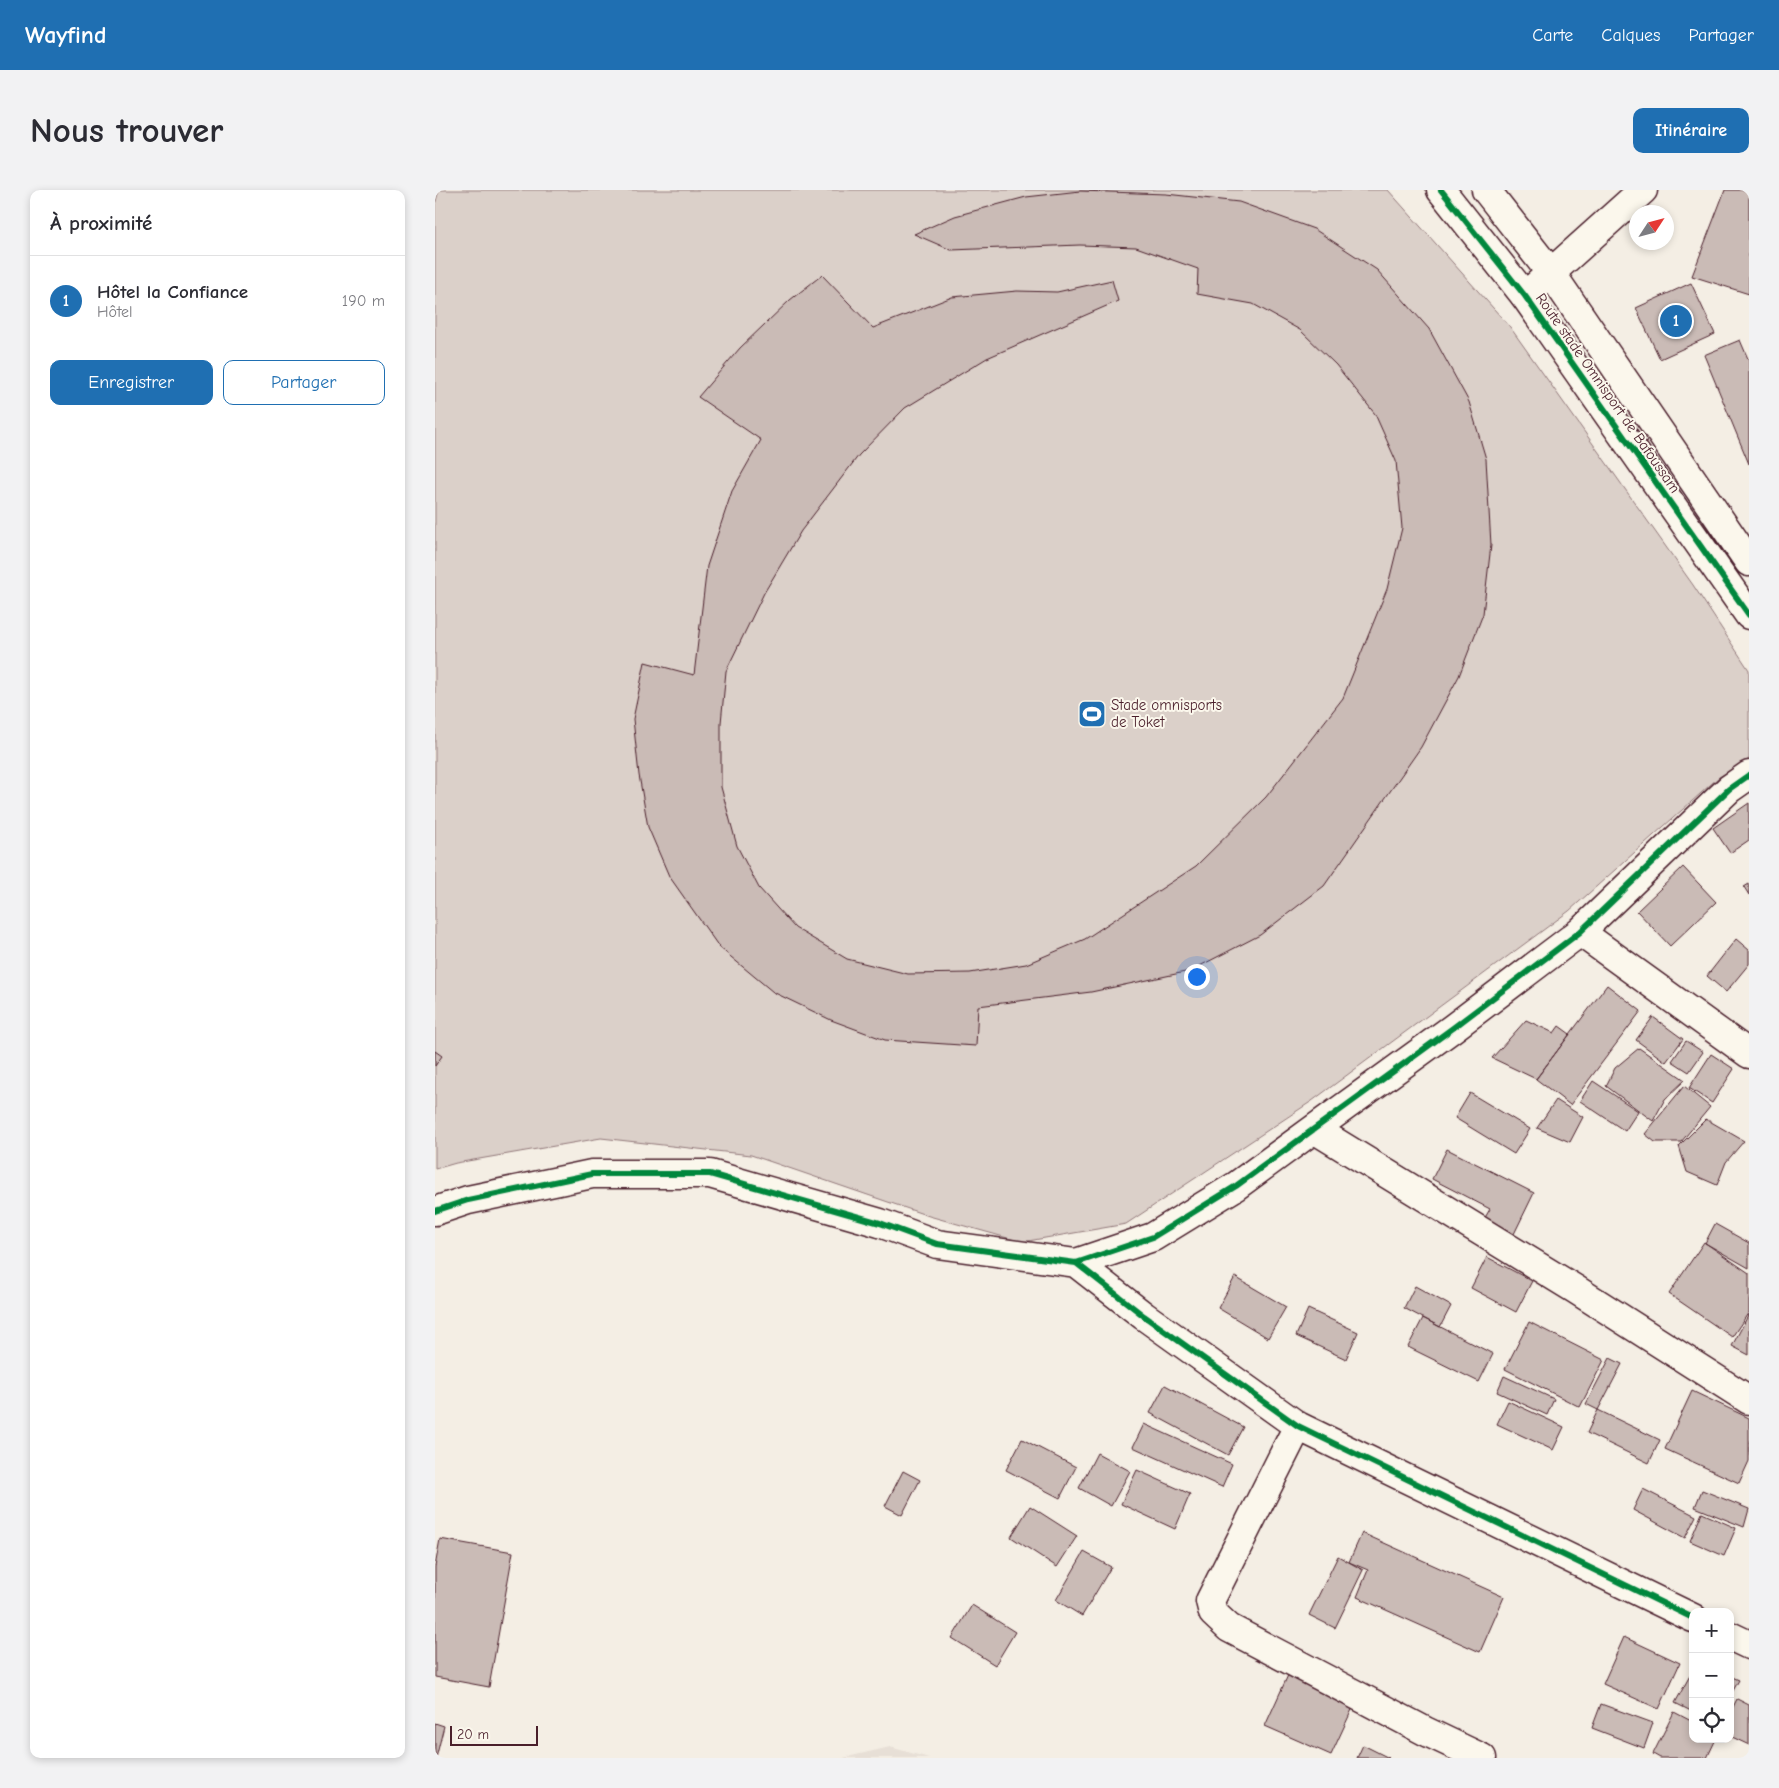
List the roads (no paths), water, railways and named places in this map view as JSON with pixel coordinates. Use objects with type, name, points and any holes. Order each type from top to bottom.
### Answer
[{"type":"street","name":"Route stade Omnisport de Bafoussam","points":[[1441,190],[1525,296],[1749,615]]},
{"type":"street","name":"Route stade Omnisport de Bafoussam","points":[[1486,190],[1551,273],[1746,550]]},
{"type":"street","points":[[1525,296],[1643,190]]},
{"type":"street","points":[[435,1212],[469,1200],[592,1174],[709,1174],[880,1223],[937,1244],[1076,1263],[1153,1237],[1236,1186],[1453,1028],[1580,932],[1729,789],[1749,775]]},
{"type":"street","points":[[1580,932],[1749,1054]]},
{"type":"street","points":[[1314,1129],[1575,1288],[1749,1400]]},
{"type":"street","points":[[1076,1263],[1144,1316],[1234,1378],[1298,1426],[1689,1616]]},
{"type":"street","points":[[1298,1426],[1210,1601],[1213,1613],[1229,1628],[1425,1731],[1481,1758]]},
{"type":"place","name":"Hôtel la Confiance","points":[[1676,321]]},
{"type":"place","name":"Stade omnisports de Toket","points":[[1092,714]]}]
